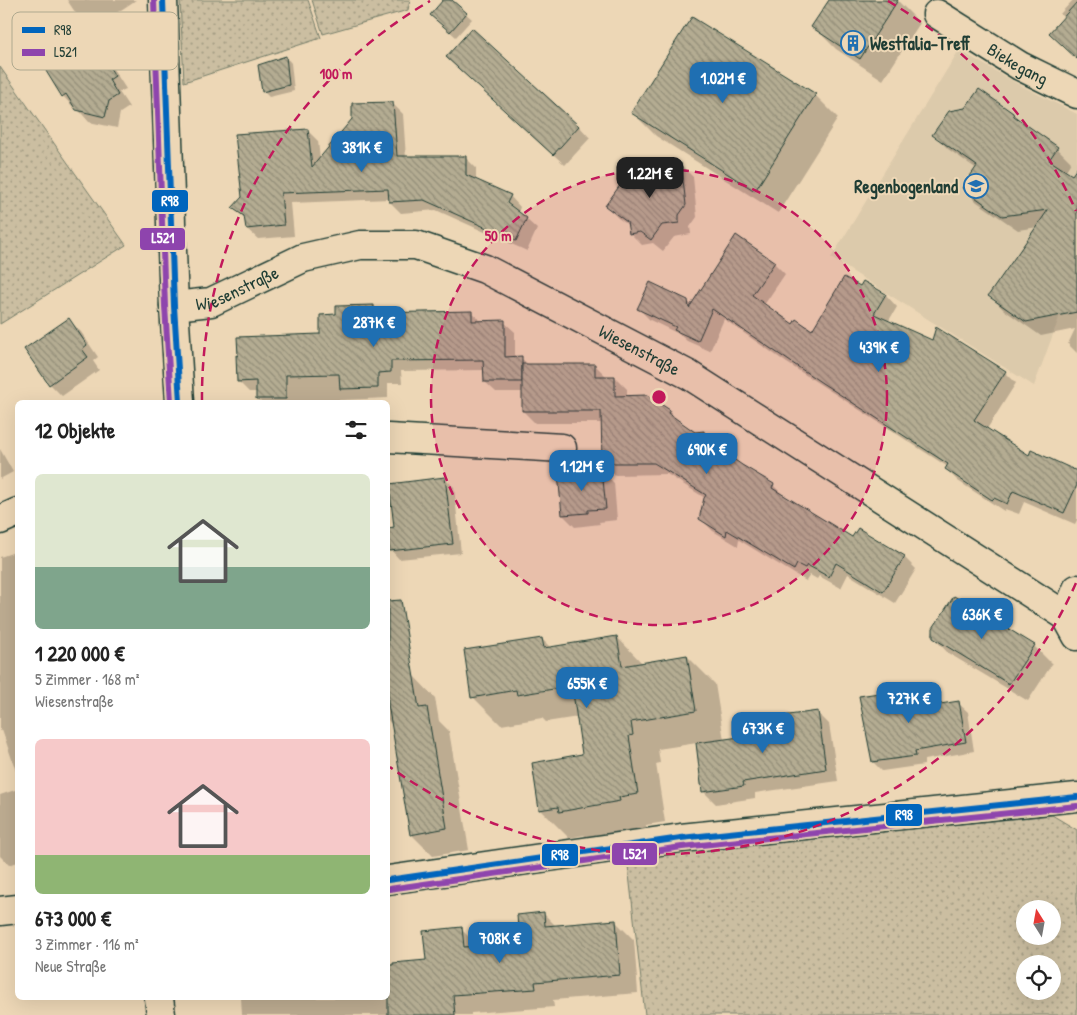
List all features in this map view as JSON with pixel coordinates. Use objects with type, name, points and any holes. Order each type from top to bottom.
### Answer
[{"type":"street","name":"Biekegang","points":[[937,14],[1020,66],[1077,94]]},
{"type":"street","points":[[166,70],[174,306],[180,400]]},
{"type":"street","name":"Wiesenstraße","points":[[174,306],[211,302],[303,258],[360,245],[416,245],[485,269],[689,375],[1071,626]]},
{"type":"street","points":[[390,438],[562,448]]},
{"type":"street","points":[[0,520],[15,513]]},
{"type":"street","points":[[1071,626],[1077,589]]},
{"type":"street","points":[[390,880],[681,838],[1077,797]]},
{"type":"street","points":[[0,911],[15,909]]},
{"type":"street","points":[[159,1000],[161,1015]]},
{"type":"shaded area","points":[[180,0],[308,0],[321,38],[184,82]]},
{"type":"shaded area","points":[[312,0],[410,0],[408,10],[323,34]]},
{"type":"shaded area","name":"Regenbogenland","points":[[959,50],[1018,84],[1077,114],[1077,269],[1034,386],[831,258]]},
{"type":"shaded area","points":[[0,67],[126,245],[0,324]]},
{"type":"shaded area","points":[[1052,815],[1077,830],[1077,1015],[645,1015],[627,857]]},
{"type":"building","points":[[443,0],[452,0],[467,13],[450,32],[430,15]]},
{"type":"building","name":"Westfalia-Treff","points":[[829,0],[898,0],[860,59],[811,27]]},
{"type":"building","points":[[1077,2],[1077,59],[1049,33]]},
{"type":"building","points":[[692,17],[816,94],[755,191],[631,113]]},
{"type":"building","points":[[472,28],[579,126],[553,155],[446,57]]},
{"type":"building","points":[[286,56],[289,85],[262,92],[258,65]]},
{"type":"building","points":[[111,70],[115,76],[109,80],[118,95],[109,101],[105,117],[76,110],[66,94],[62,97],[46,71]]},
{"type":"building","points":[[979,89],[1058,147],[1049,160],[1072,175],[1077,168],[1077,312],[1026,322],[988,296],[1048,210],[1002,216],[962,188],[977,166],[932,135],[949,111],[965,108]]},
{"type":"building","points":[[393,102],[397,156],[466,156],[466,175],[511,195],[507,203],[527,218],[516,241],[424,200],[389,202],[388,189],[281,193],[284,225],[246,229],[244,216],[232,208],[242,197],[235,134],[308,129],[312,167],[352,119],[352,103]]},
{"type":"building","points":[[681,163],[686,205],[679,215],[679,223],[662,225],[651,240],[640,232],[629,234],[627,222],[605,206],[623,181],[629,181],[637,170]]},
{"type":"building","points":[[736,235],[775,262],[752,295],[793,324],[796,319],[812,330],[844,277],[860,286],[863,281],[886,294],[874,314],[932,340],[936,327],[1006,371],[974,420],[1029,455],[1031,450],[1077,471],[1077,485],[1064,513],[1013,491],[1007,504],[994,498],[992,500],[945,469],[948,464],[712,309],[698,341],[674,330],[676,327],[637,309],[650,282],[688,300],[689,308]]},
{"type":"building","points":[[374,305],[374,313],[472,311],[472,321],[505,320],[505,357],[522,356],[522,382],[484,382],[483,360],[391,361],[391,372],[378,373],[378,388],[340,389],[339,374],[286,375],[286,399],[256,399],[256,381],[237,382],[237,337],[320,334],[320,315],[336,314],[336,306]]},
{"type":"building","points":[[69,318],[87,345],[82,349],[88,357],[49,385],[24,349]]},
{"type":"building","points":[[522,364],[595,364],[595,376],[615,376],[615,396],[647,395],[670,410],[668,413],[695,432],[704,431],[705,439],[742,465],[774,484],[772,488],[852,537],[858,528],[905,556],[883,592],[836,563],[829,577],[807,565],[805,568],[797,564],[794,570],[727,530],[726,536],[699,519],[706,495],[654,463],[602,463],[601,411],[522,411]]},
{"type":"building","points":[[602,470],[606,509],[588,510],[588,513],[562,515],[558,474]]},
{"type":"building","points":[[445,477],[453,544],[390,551],[390,528],[394,527],[390,484]]},
{"type":"building","points":[[954,596],[1035,645],[1009,684],[933,638],[933,628]]},
{"type":"building","points":[[401,600],[419,708],[427,707],[447,828],[410,835],[390,716],[390,601]]},
{"type":"building","points":[[617,636],[622,666],[687,655],[696,711],[631,722],[633,735],[629,736],[638,794],[619,797],[620,801],[559,812],[558,807],[539,810],[532,763],[582,754],[572,686],[517,695],[516,690],[471,698],[464,650],[542,638],[544,648]]},
{"type":"building","points":[[925,686],[928,706],[959,701],[966,742],[915,751],[916,756],[872,762],[859,696]]},
{"type":"building","points":[[818,711],[826,769],[743,782],[744,786],[702,792],[696,743],[776,732],[774,717]]},
{"type":"building","points":[[544,912],[545,926],[616,920],[620,975],[535,982],[536,989],[453,995],[455,1015],[388,1015],[390,965],[393,965],[393,963],[426,960],[423,931],[462,927],[464,947],[519,942],[517,915]]},
{"type":"transit line","name":"L521","points":[[154,0],[154,12]]},
{"type":"transit line","name":"R98","points":[[163,0],[163,12]]},
{"type":"transit line","name":"L521","points":[[157,70],[165,306],[171,400]]},
{"type":"transit line","name":"R98","points":[[166,70],[174,306],[180,400]]},
{"type":"transit line","name":"R98","points":[[390,880],[681,838],[1077,797]]},
{"type":"transit line","name":"L521","points":[[390,889],[682,847],[1077,806]]},
{"type":"place","name":"Westfalia-Treff","points":[[853,43]]},
{"type":"place","name":"Regenbogenland","points":[[976,186]]}]
